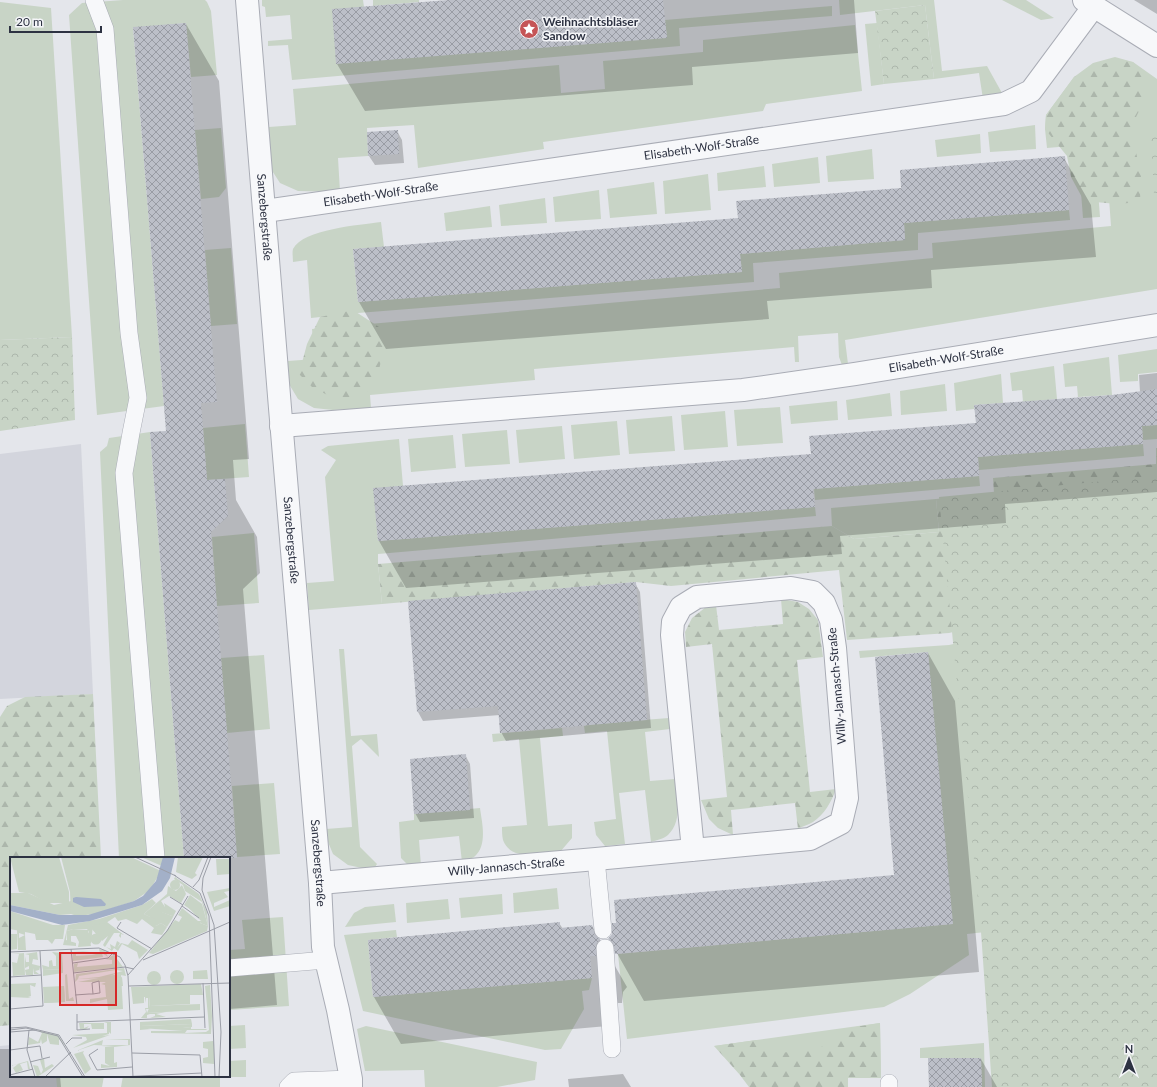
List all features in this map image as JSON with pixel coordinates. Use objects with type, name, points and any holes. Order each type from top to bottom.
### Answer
[{"type":"street","name":"Sanzebergstraße","points":[[247,0],[281,426],[320,883],[323,947],[338,1010],[351,1083]]},
{"type":"street","name":"Elisabeth-Wolf-Straße","points":[[265,211],[1004,104],[1031,91],[1089,3],[1157,46]]},
{"type":"street","name":"Elisabeth-Wolf-Straße","points":[[281,426],[743,390],[855,374],[1157,325]]},
{"type":"street","name":"Willy-Jannasch-Straße","points":[[320,883],[596,859],[693,850],[810,839],[841,823],[848,798],[833,634],[831,620],[824,603],[813,592],[791,588],[697,597],[681,607],[673,622],[672,635],[693,850]]},
{"type":"lane","points":[[94,0],[105,29],[129,333],[138,398],[124,473],[156,857]]},
{"type":"lane","points":[[596,859],[603,930]]},
{"type":"lane","points":[[604,948],[612,1049]]},
{"type":"lane","points":[[230,968],[326,960]]},
{"type":"lane","name":"Sanzebergstraße","points":[[288,1087],[294,1081],[351,1083]]},
{"type":"shaded area","points":[[81,444],[93,694],[0,699],[0,454]]},
{"type":"shaded area","points":[[10,1045],[10,1077],[63,1077],[64,1087],[0,1087],[0,1046]]},
{"type":"green space","points":[[123,0],[205,0],[211,11],[217,75],[191,77],[186,23],[133,28],[164,406],[97,415],[69,15],[82,3]]},
{"type":"green space","points":[[262,0],[363,0],[364,7],[667,37],[665,20],[832,6],[832,16],[679,28],[680,46],[292,80],[288,45],[268,46],[268,41],[292,39],[290,15],[266,17],[265,7],[262,6]]},
{"type":"green space","points":[[373,0],[419,0],[419,2],[373,6]]},
{"type":"green space","points":[[839,0],[934,0],[942,71],[987,66],[1002,93],[983,99],[979,73],[934,79],[925,5],[840,15]]},
{"type":"green space","points":[[1002,0],[1026,0],[1054,18],[1041,20]]},
{"type":"green space","points":[[0,2],[51,8],[72,337],[0,340]]},
{"type":"green space","points":[[925,5],[934,79],[884,84],[875,11]]},
{"type":"green space","points":[[877,23],[884,84],[871,86],[865,24]]},
{"type":"green space","points":[[855,25],[862,91],[766,104],[763,111],[543,142],[544,149],[418,168],[414,125],[367,128],[368,156],[338,158],[340,192],[298,191],[280,183],[271,169],[269,127],[296,125],[293,89],[559,65],[561,93],[605,89],[603,61],[703,52],[703,40]]},
{"type":"green space","points":[[1115,57],[1133,62],[1157,79],[1157,289],[845,340],[848,364],[842,365],[839,357],[838,333],[798,336],[799,362],[795,362],[794,347],[534,369],[535,380],[370,395],[371,408],[333,410],[314,408],[298,399],[289,384],[288,361],[315,359],[312,329],[780,288],[779,273],[933,258],[932,243],[1111,226],[1105,143],[1047,148],[1045,129],[1046,115],[1074,77],[1093,63]]},
{"type":"green space","points":[[1113,60],[1133,62],[1145,76],[1145,99],[1133,123],[1135,148],[1141,174],[1140,202],[1117,204],[1084,201],[1071,177],[1067,156],[1045,129],[1046,115],[1074,77]]},
{"type":"green space","points":[[1035,125],[1036,149],[990,152],[988,132]]},
{"type":"green space","points":[[221,128],[226,188],[219,197],[201,199],[195,130]]},
{"type":"green space","points":[[980,134],[981,153],[937,157],[935,140]]},
{"type":"green space","points":[[1157,136],[1157,194],[1154,194],[1151,137]]},
{"type":"green space","points":[[872,149],[874,179],[828,182],[826,156]]},
{"type":"green space","points":[[1095,153],[1100,217],[1083,218],[1078,154]]},
{"type":"green space","points":[[818,157],[820,183],[774,187],[772,164]]},
{"type":"green space","points":[[764,166],[766,187],[718,191],[717,173]]},
{"type":"green space","points":[[708,174],[711,210],[665,214],[663,181]]},
{"type":"green space","points":[[654,182],[657,214],[610,218],[607,189]]},
{"type":"green space","points":[[599,190],[601,219],[555,222],[553,197]]},
{"type":"green space","points":[[545,198],[547,223],[501,226],[499,205]]},
{"type":"green space","points":[[490,206],[492,227],[446,231],[444,213]]},
{"type":"green space","points":[[1069,210],[1070,220],[918,233],[918,250],[753,263],[754,282],[311,318],[307,260],[293,262],[293,249],[299,242],[308,237],[333,229],[381,222],[384,247],[353,249],[358,302],[742,272],[740,254],[905,240],[904,223]]},
{"type":"green space","points":[[231,248],[237,324],[211,326],[205,250]]},
{"type":"green space","points":[[353,310],[379,327],[385,341],[378,375],[364,396],[337,400],[312,387],[299,374],[307,344],[320,317]]},
{"type":"green space","points":[[72,337],[75,420],[0,431],[0,340]]},
{"type":"green space","points":[[1157,349],[1157,372],[1138,374],[1138,381],[1120,382],[1118,355]]},
{"type":"green space","points":[[1109,357],[1112,395],[1078,397],[1077,386],[1065,387],[1063,364]]},
{"type":"green space","points":[[1054,366],[1057,399],[1023,402],[1022,390],[1012,391],[1010,373]]},
{"type":"green space","points":[[1001,374],[1003,403],[974,405],[974,409],[956,411],[954,383]]},
{"type":"green space","points":[[945,384],[947,411],[901,415],[900,391]]},
{"type":"green space","points":[[890,393],[892,416],[848,420],[846,400]]},
{"type":"green space","points":[[837,401],[838,420],[791,424],[789,406]]},
{"type":"green space","points":[[780,407],[783,443],[737,446],[734,410]]},
{"type":"green space","points":[[725,411],[728,447],[684,450],[681,415]]},
{"type":"green space","points":[[672,416],[675,451],[629,454],[626,420]]},
{"type":"green space","points":[[617,421],[620,455],[574,459],[571,425]]},
{"type":"green space","points":[[245,424],[249,477],[207,480],[203,428]]},
{"type":"green space","points":[[1157,425],[1157,439],[1143,440],[1142,426]]},
{"type":"green space","points":[[562,426],[565,459],[519,463],[516,430]]},
{"type":"green space","points":[[507,430],[510,464],[465,467],[462,434]]},
{"type":"green space","points":[[150,432],[184,857],[119,857],[100,452],[107,446],[109,438]]},
{"type":"green space","points":[[453,435],[456,468],[411,472],[408,439]]},
{"type":"green space","points":[[399,439],[403,486],[374,489],[378,541],[815,507],[816,516],[378,554],[382,604],[309,610],[307,583],[334,581],[325,477],[336,460],[321,450],[328,446]]},
{"type":"green space","points":[[1143,444],[1144,456],[979,470],[978,457]]},
{"type":"green space","points":[[1156,448],[1157,557],[978,626],[949,633],[847,640],[839,570],[671,586],[636,582],[382,604],[378,564],[832,526],[854,539],[939,532],[936,499],[994,493],[993,478],[1156,464]]},
{"type":"green space","points":[[979,476],[980,486],[815,500],[814,489]]},
{"type":"green space","points":[[1157,476],[1157,1087],[992,1087],[981,932],[939,497]]},
{"type":"green space","points":[[936,499],[939,532],[854,539],[832,526],[831,508]]},
{"type":"green space","points":[[254,533],[259,603],[217,606],[212,537]]},
{"type":"green space","points":[[781,599],[798,602],[809,609],[818,620],[823,657],[797,660],[810,792],[836,789],[830,803],[821,816],[813,822],[798,829],[795,803],[731,810],[733,835],[718,828],[709,819],[701,800],[727,797],[712,644],[686,647],[685,632],[692,618],[706,607],[716,605],[719,630],[783,624]]},
{"type":"green space","points":[[979,638],[995,931],[967,934],[969,955],[910,994],[884,1007],[627,1039],[618,954],[952,924],[928,652],[860,658],[859,651],[949,645]]},
{"type":"green space","points":[[339,649],[344,649],[351,736],[377,734],[379,757],[361,739],[352,746],[360,847],[377,864],[375,867],[362,868],[348,865],[333,854],[328,842],[326,829],[352,827]]},
{"type":"green space","points":[[264,655],[270,729],[227,733],[221,658]]},
{"type":"green space","points":[[93,694],[101,857],[10,857],[10,1025],[0,1026],[0,717],[7,706],[25,697]]},
{"type":"green space","points":[[669,718],[670,729],[645,732],[650,781],[675,779],[678,808],[676,823],[673,829],[668,835],[651,842],[645,790],[619,793],[625,844],[605,846],[596,835],[594,822],[616,819],[607,731],[585,733],[584,726],[592,724]]},
{"type":"green space","points":[[562,728],[563,736],[540,738],[548,826],[572,824],[572,838],[560,852],[536,855],[520,854],[507,847],[502,835],[502,827],[527,825],[519,739],[493,742],[492,734]]},
{"type":"green space","points":[[274,783],[280,854],[237,857],[232,786]]},
{"type":"green space","points":[[480,808],[483,827],[483,841],[474,857],[462,862],[459,836],[419,840],[421,866],[410,867],[401,858],[399,822],[414,820],[414,814]]},
{"type":"green space","points":[[557,888],[559,909],[514,913],[513,893]]},
{"type":"green space","points":[[502,894],[503,914],[461,918],[459,898]]},
{"type":"green space","points":[[448,899],[450,919],[407,923],[406,903]]},
{"type":"green space","points":[[394,904],[396,922],[345,927],[354,913],[365,907]]},
{"type":"green space","points":[[283,917],[289,1006],[230,1010],[230,950],[245,949],[242,920]]},
{"type":"green space","points":[[396,930],[397,937],[368,940],[373,997],[592,978],[589,990],[582,991],[584,1009],[561,1049],[545,1050],[363,1011],[344,935]]},
{"type":"green space","points":[[880,1023],[881,1078],[848,1078],[848,1087],[714,1046]]},
{"type":"green space","points":[[880,1023],[881,1078],[848,1078],[848,1087],[749,1087],[714,1046],[756,1040],[776,1053],[817,1050],[849,1028]]},
{"type":"green space","points":[[245,1025],[246,1048],[230,1049],[230,1026]]},
{"type":"green space","points":[[366,1026],[537,1062],[535,1080],[497,1087],[425,1087],[424,1070],[365,1071],[357,1029]]},
{"type":"green space","points":[[984,1043],[985,1087],[982,1087],[981,1058],[920,1058],[920,1048]]},
{"type":"green space","points":[[246,1060],[246,1077],[230,1077],[230,1061]]},
{"type":"green space","points":[[56,1077],[104,1077],[102,1087],[57,1087]]},
{"type":"green space","points":[[123,1077],[220,1077],[220,1087],[121,1087]]},
{"type":"building","points":[[449,0],[663,0],[667,38],[336,64],[332,9]]},
{"type":"building","points":[[186,23],[217,402],[201,403],[207,480],[225,479],[228,516],[211,532],[237,858],[184,857],[150,432],[166,431],[133,27]]},
{"type":"building","points":[[398,130],[399,154],[368,156],[367,132]]},
{"type":"building","points":[[1065,156],[1069,210],[904,223],[905,240],[740,254],[742,272],[358,302],[353,249],[738,218],[736,201],[901,188],[900,170]]},
{"type":"building","points":[[1157,389],[1157,425],[1142,426],[1143,444],[978,457],[979,476],[813,489],[815,507],[378,541],[373,488],[811,454],[809,436],[976,423],[974,405],[1112,395]]},
{"type":"building","points":[[636,582],[647,720],[500,733],[498,706],[417,712],[408,601]]},
{"type":"building","points":[[928,652],[953,924],[615,954],[613,943],[608,939],[612,934],[612,923],[616,923],[614,900],[894,875],[875,657]]},
{"type":"building","points":[[466,754],[470,810],[414,814],[410,759]]},
{"type":"building","points":[[560,922],[560,928],[592,925],[595,935],[600,939],[596,944],[596,956],[590,956],[592,978],[373,997],[368,940]]},
{"type":"building","points":[[928,1058],[981,1058],[982,1087],[929,1087]]},
{"type":"place","name":"Weihnachtsbläser Sandow","points":[[529,29]]}]
